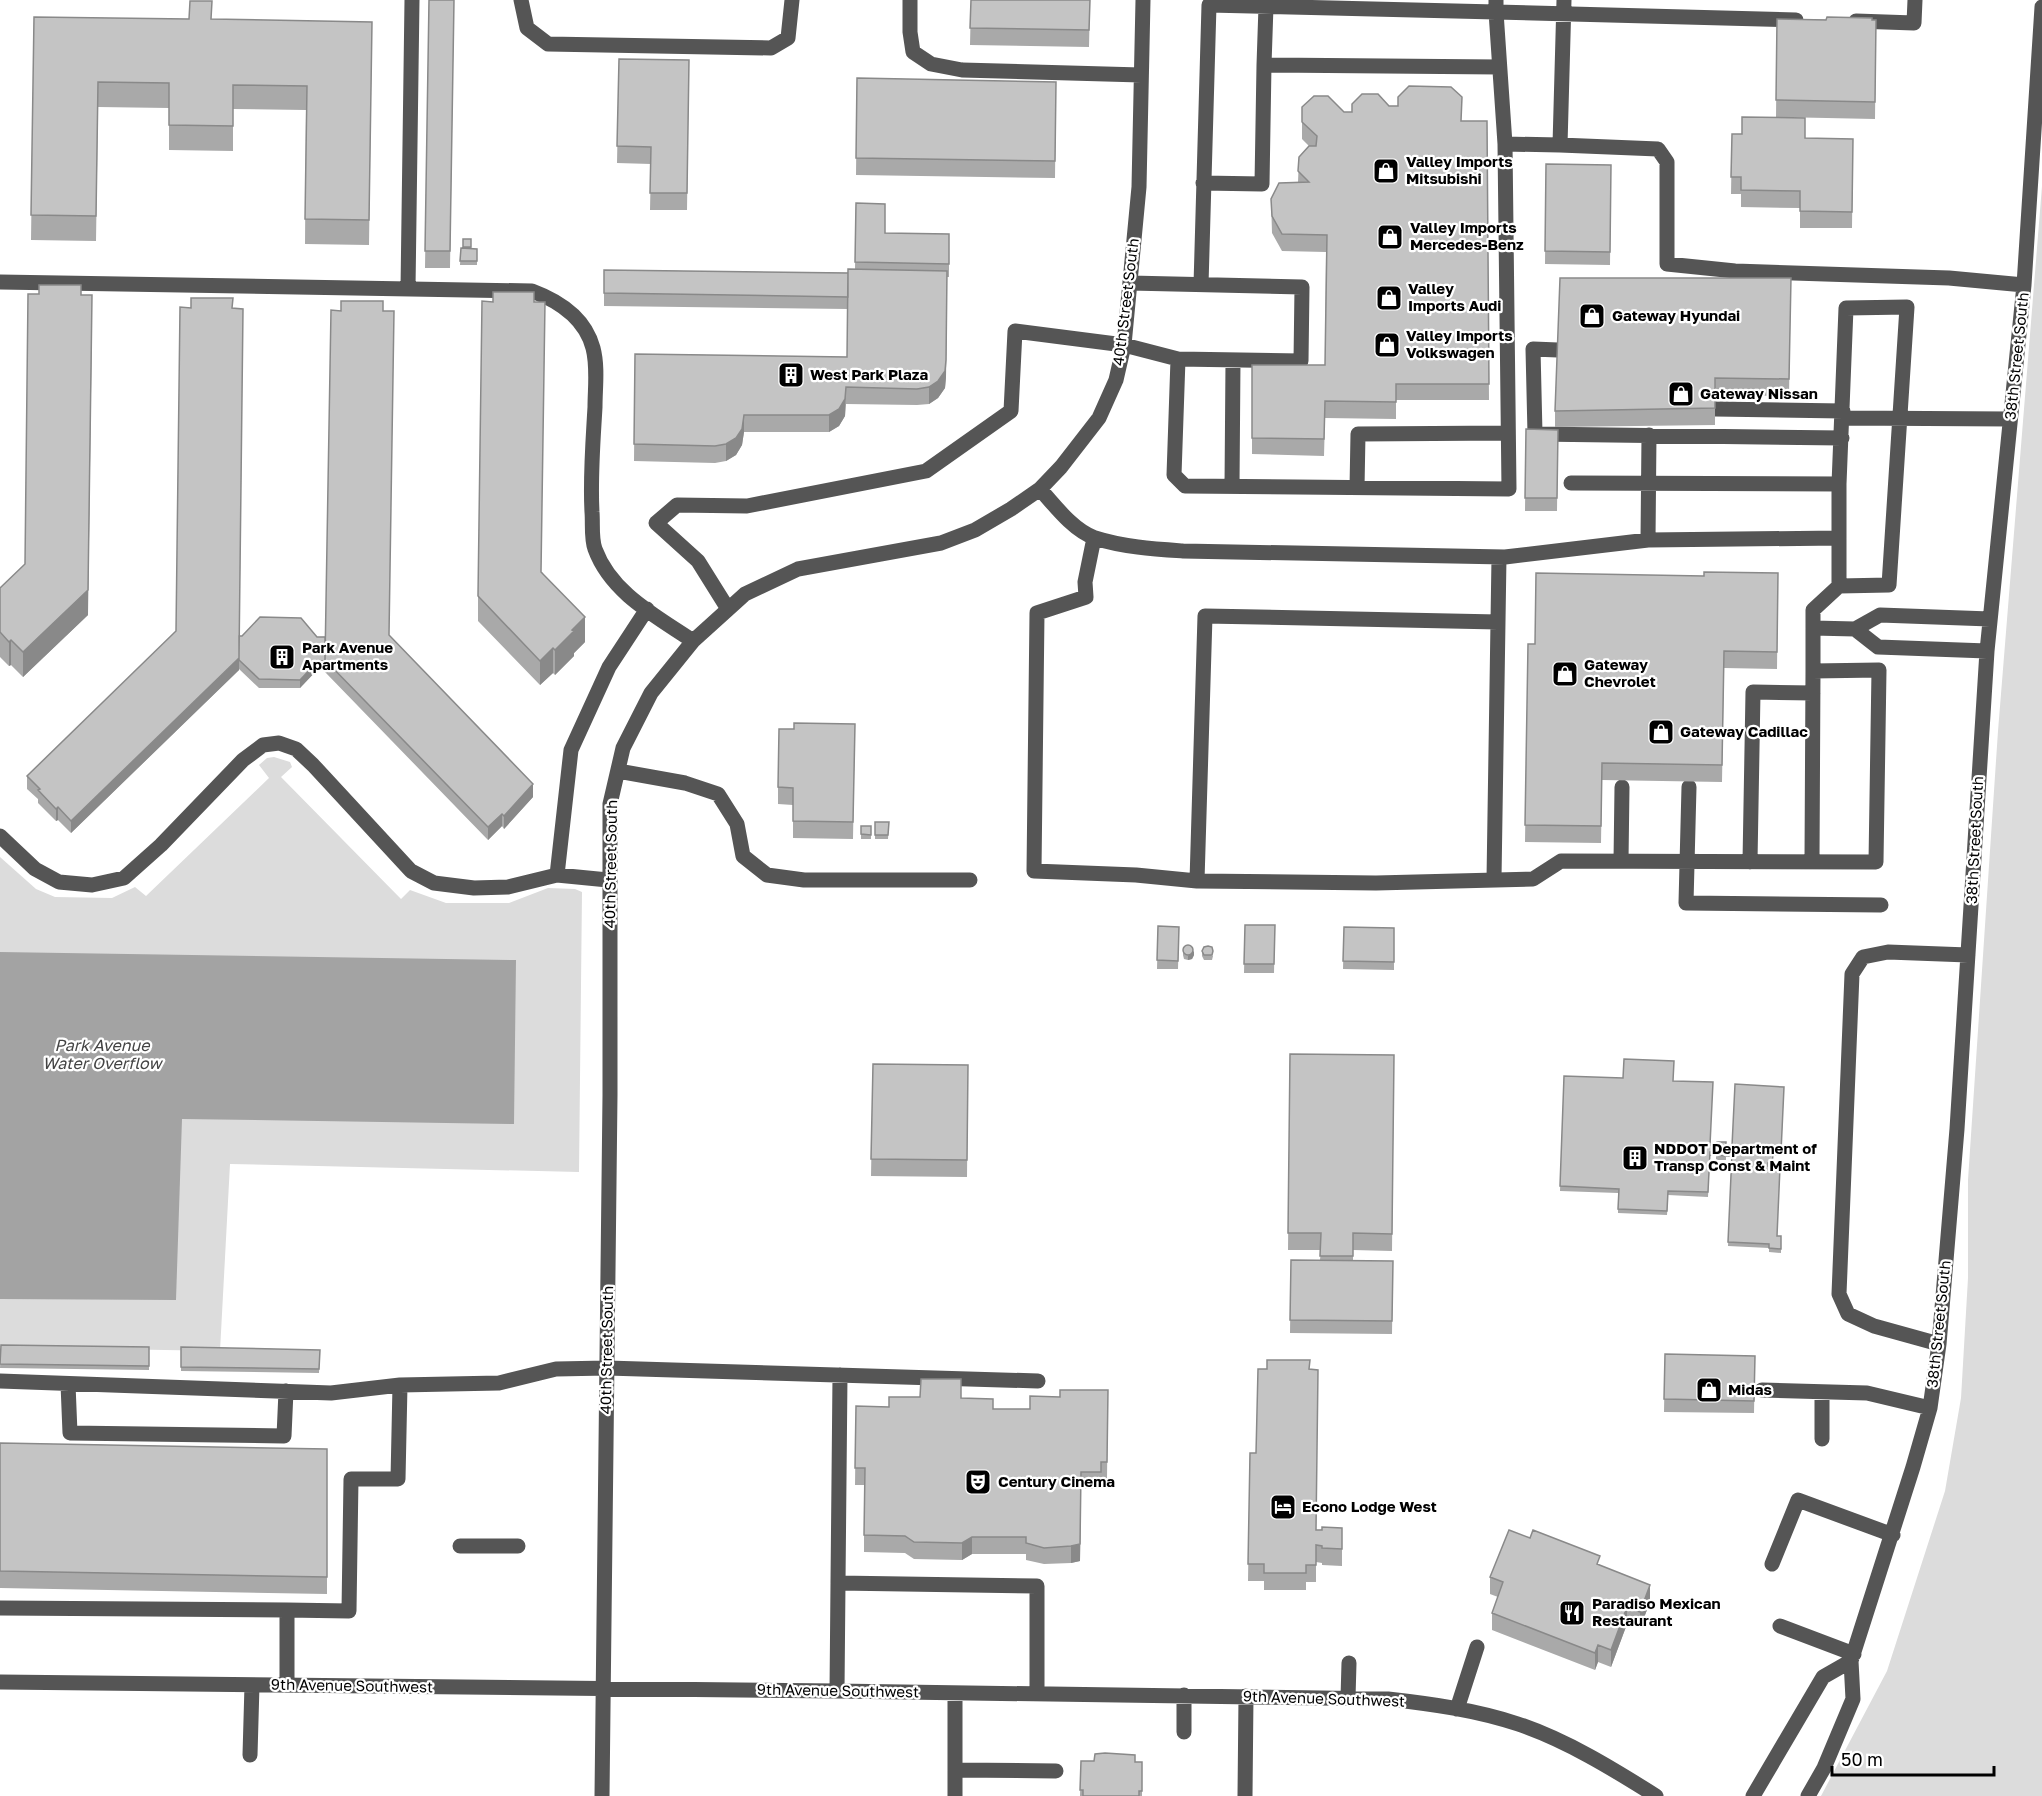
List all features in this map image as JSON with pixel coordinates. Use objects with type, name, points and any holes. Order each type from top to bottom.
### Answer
[{"type":"street","points":[[408,289],[412,0]]},
{"type":"street","points":[[521,0],[527,28],[548,44],[771,48],[788,39],[792,0]]},
{"type":"street","points":[[910,0],[910,32],[913,52],[931,64],[962,70],[1141,75]]},
{"type":"street","name":"40th Street South","points":[[602,1796],[610,1095],[609,804],[623,748],[651,693],[693,641],[745,594],[798,569],[941,543],[975,530],[1040,489],[1061,467],[1099,418],[1116,380],[1124,345],[1139,187],[1143,0]]},
{"type":"street","points":[[1844,21],[1914,23],[1915,0]]},
{"type":"street","points":[[1201,285],[1209,5],[1564,7],[1809,20]]},
{"type":"street","points":[[1203,183],[1262,184],[1266,6]]},
{"type":"street","points":[[1178,359],[1174,475],[1185,486],[1509,489],[1504,144],[1496,6]]},
{"type":"street","points":[[1560,145],[1564,7]]},
{"type":"street","name":"38th Street South","points":[[1808,1796],[1824,1768],[1853,1699],[1852,1658],[1893,1535],[1930,1408],[1939,1344],[1957,1129],[1987,651],[2024,285],[2042,7]]},
{"type":"street","points":[[1264,66],[1499,67]]},
{"type":"street","points":[[1504,144],[1658,149],[1667,162],[1667,264],[1735,271],[1927,276],[2024,285]]},
{"type":"street","points":[[0,282],[532,291],[549,297],[568,309],[582,325],[593,348],[596,376],[591,496],[594,547],[604,567],[622,592],[693,641]]},
{"type":"street","points":[[728,609],[698,561],[656,523],[677,505],[747,506],[926,471],[1011,411],[1015,331],[1124,345],[1178,359],[1301,361],[1302,287],[1130,283]]},
{"type":"street","points":[[1812,861],[1812,610],[1839,586],[1888,585],[1907,307],[1846,308],[1839,484],[1839,586]]},
{"type":"street","points":[[1558,350],[1533,349],[1535,434],[1842,438]]},
{"type":"street","points":[[1232,486],[1233,360]]},
{"type":"street","points":[[1715,409],[1901,418],[2010,419]]},
{"type":"street","points":[[1358,488],[1358,434],[1508,433]]},
{"type":"street","points":[[1648,540],[1649,435]]},
{"type":"street","points":[[1571,483],[1839,484]]},
{"type":"street","points":[[1040,489],[1071,522],[1094,538],[1141,547],[1183,551],[1499,557],[1648,540],[1839,538]]},
{"type":"street","points":[[1094,538],[1085,582],[1086,597],[1037,613],[1034,871],[1136,875],[1197,881],[1376,883],[1533,879],[1561,861],[1876,862],[1879,670],[1812,671]]},
{"type":"street","points":[[1494,879],[1499,557]]},
{"type":"street","points":[[557,875],[571,750],[609,668],[647,609]]},
{"type":"street","points":[[1812,627],[1856,629],[1880,615],[1990,619]]},
{"type":"street","points":[[1197,881],[1205,616],[1498,622]]},
{"type":"street","points":[[1856,629],[1878,647],[1987,651]]},
{"type":"street","points":[[1750,862],[1753,692],[1812,693]]},
{"type":"street","points":[[0,836],[34,869],[59,882],[92,885],[124,878],[161,845],[243,760],[263,745],[279,743],[296,749],[411,871],[434,883],[474,888],[508,886],[557,875],[608,880]]},
{"type":"street","points":[[618,771],[685,783],[718,794],[737,824],[742,856],[767,875],[804,880],[970,880]]},
{"type":"street","points":[[1621,861],[1622,787]]},
{"type":"street","points":[[1689,787],[1686,903],[1881,905]]},
{"type":"street","points":[[1939,1344],[1874,1326],[1848,1314],[1839,1294],[1852,974],[1863,957],[1888,952],[1968,955]]},
{"type":"street","points":[[0,1381],[331,1393],[399,1384],[500,1383],[556,1370],[607,1368],[1038,1381]]},
{"type":"street","points":[[837,1691],[840,1375]]},
{"type":"street","points":[[68,1384],[70,1433],[284,1436],[286,1391]]},
{"type":"street","points":[[0,1608],[349,1611],[351,1479],[398,1479],[399,1384]]},
{"type":"street","points":[[1762,1390],[1867,1393],[1930,1408]]},
{"type":"street","points":[[1822,1392],[1822,1439]]},
{"type":"street","points":[[1772,1564],[1798,1500],[1893,1535]]},
{"type":"street","points":[[460,1546],[518,1546]]},
{"type":"street","points":[[838,1583],[1037,1586],[1037,1694]]},
{"type":"street","points":[[287,1610],[287,1685]]},
{"type":"street","points":[[1780,1626],[1852,1658]]},
{"type":"street","points":[[1457,1709],[1477,1647]]},
{"type":"street","points":[[1752,1796],[1823,1677],[1852,1658]]},
{"type":"street","points":[[1348,1698],[1349,1663]]},
{"type":"street","name":"9th Avenue Southwest","points":[[0,1682],[1388,1699],[1429,1703],[1520,1725],[1563,1744],[1656,1796]]},
{"type":"street","points":[[250,1755],[252,1685]]},
{"type":"street","points":[[955,1796],[956,1693]]},
{"type":"street","points":[[1184,1695],[1184,1732]]},
{"type":"street","points":[[1245,1796],[1246,1696]]},
{"type":"street","points":[[955,1770],[1056,1771]]},
{"type":"shaded area","points":[[2042,186],[2042,1796],[1821,1796],[1887,1671],[1945,1491],[1961,1398],[1968,1278],[1968,1180],[1998,731]]},
{"type":"shaded area","points":[[274,757],[290,762],[292,767],[281,777],[401,899],[410,890],[446,903],[509,903],[548,888],[575,889],[582,892],[579,1172],[230,1164],[220,1351],[0,1347],[0,857],[36,889],[55,897],[112,898],[135,887],[146,896],[269,778],[259,765],[267,758]]},
{"type":"water","name":"Park Avenue Water Overflow","points":[[0,952],[516,960],[514,1124],[182,1119],[176,1300],[0,1299]]},
{"type":"building","points":[[429,0],[454,0],[450,251],[425,251]]},
{"type":"building","points":[[971,0],[1090,0],[1089,30],[970,28]]},
{"type":"building","points":[[190,1],[212,1],[211,19],[372,22],[369,220],[305,219],[307,86],[233,85],[233,126],[169,125],[169,83],[98,82],[96,216],[31,215],[34,17],[189,19]]},
{"type":"building","points":[[1827,17],[1876,20],[1875,102],[1776,100],[1777,19],[1826,20]]},
{"type":"building","points":[[619,59],[689,60],[687,193],[650,193],[651,147],[617,146]]},
{"type":"building","points":[[857,78],[1056,82],[1055,161],[856,158]]},
{"type":"building","points":[[1409,86],[1451,87],[1462,97],[1461,121],[1487,121],[1489,384],[1396,384],[1396,402],[1325,401],[1324,439],[1252,438],[1252,365],[1325,365],[1327,235],[1282,234],[1272,216],[1271,199],[1279,183],[1309,182],[1298,171],[1299,157],[1309,146],[1316,146],[1317,136],[1302,122],[1302,107],[1314,96],[1328,96],[1344,112],[1352,112],[1352,104],[1362,94],[1378,94],[1389,106],[1398,106],[1398,97]]},
{"type":"building","points":[[1742,117],[1805,118],[1805,138],[1853,139],[1852,212],[1800,211],[1800,191],[1741,190],[1741,177],[1731,177],[1732,134],[1742,134]]},
{"type":"building","points":[[1546,164],[1611,165],[1610,252],[1545,251]]},
{"type":"building","points":[[856,203],[885,204],[885,233],[949,234],[949,264],[855,262]]},
{"type":"building","points":[[463,239],[471,239],[471,247],[463,247]]},
{"type":"building","points":[[461,248],[477,249],[477,261],[460,261]]},
{"type":"building","name":"West Park Plaza","points":[[848,269],[947,271],[946,360],[945,371],[938,381],[929,387],[917,389],[846,387],[845,399],[839,409],[829,415],[744,415],[742,429],[736,438],[726,444],[715,446],[634,444],[635,354],[847,357]]},
{"type":"building","points":[[604,270],[848,273],[848,297],[604,293]]},
{"type":"building","points":[[1560,278],[1791,278],[1789,379],[1715,378],[1715,408],[1555,411]]},
{"type":"building","points":[[39,285],[81,285],[81,295],[92,295],[88,590],[23,652],[0,632],[0,588],[25,564],[28,294],[39,294]]},
{"type":"building","points":[[493,292],[534,292],[534,302],[545,302],[541,572],[585,617],[555,650],[553,648],[540,661],[478,596],[482,301],[493,302]]},
{"type":"building","points":[[191,298],[233,298],[232,308],[243,309],[239,658],[71,821],[58,807],[56,809],[27,776],[176,631],[180,307],[191,308]]},
{"type":"building","points":[[341,301],[383,301],[383,311],[394,311],[389,635],[533,784],[504,816],[502,814],[488,827],[325,660],[331,310],[341,311]]},
{"type":"building","points":[[1526,429],[1558,430],[1557,498],[1525,498]]},
{"type":"building","points":[[1704,572],[1778,573],[1777,652],[1724,651],[1722,765],[1602,763],[1601,826],[1525,825],[1528,644],[1535,644],[1536,573],[1704,576]]},
{"type":"building","name":"Park Avenue Apartments","points":[[260,617],[301,618],[317,637],[325,637],[325,661],[318,661],[300,680],[259,679],[239,660],[239,636],[242,636]]},
{"type":"building","points":[[794,723],[855,724],[853,822],[793,821],[793,788],[778,787],[779,729],[794,729]]},
{"type":"building","points":[[875,822],[889,822],[888,835],[875,835]]},
{"type":"building","points":[[861,826],[871,826],[871,835],[861,834]]},
{"type":"building","points":[[1245,925],[1275,925],[1274,964],[1244,964]]},
{"type":"building","points":[[1158,926],[1179,927],[1178,961],[1157,960]]},
{"type":"building","points":[[1344,927],[1394,928],[1394,962],[1343,961]]},
{"type":"building","points":[[1188,945],[1192,946],[1192,954],[1188,955],[1184,954],[1183,950],[1184,946]]},
{"type":"building","points":[[1208,946],[1212,947],[1212,955],[1204,955],[1202,951]]},
{"type":"building","points":[[1290,1054],[1394,1055],[1392,1234],[1353,1233],[1353,1256],[1320,1256],[1321,1233],[1288,1233]]},
{"type":"building","name":"NDDOT Department of Transp Const & Maint","points":[[1624,1059],[1674,1061],[1673,1081],[1713,1082],[1710,1145],[1726,1142],[1726,1145],[1732,1146],[1735,1084],[1784,1087],[1781,1152],[1769,1151],[1768,1155],[1773,1155],[1772,1163],[1768,1163],[1768,1166],[1780,1167],[1777,1236],[1781,1236],[1781,1249],[1769,1248],[1769,1244],[1728,1242],[1732,1153],[1726,1152],[1726,1156],[1710,1152],[1708,1192],[1668,1191],[1667,1211],[1618,1209],[1619,1189],[1560,1186],[1564,1076],[1623,1078]]},
{"type":"building","points":[[873,1064],[968,1065],[967,1160],[871,1159]]},
{"type":"building","points":[[1291,1260],[1393,1261],[1392,1321],[1290,1320]]},
{"type":"building","points":[[1,1345],[149,1347],[149,1366],[0,1364]]},
{"type":"building","points":[[181,1347],[320,1350],[319,1369],[181,1367]]},
{"type":"building","name":"Midas","points":[[1665,1354],[1755,1356],[1754,1401],[1664,1399]]},
{"type":"building","name":"Econo Lodge West","points":[[1267,1360],[1310,1360],[1309,1369],[1318,1370],[1316,1530],[1322,1530],[1322,1527],[1342,1528],[1342,1549],[1322,1548],[1316,1545],[1316,1565],[1306,1565],[1306,1573],[1264,1573],[1264,1564],[1248,1564],[1250,1453],[1256,1453],[1258,1369],[1267,1369]]},
{"type":"building","name":"Century Cinema","points":[[921,1379],[961,1379],[961,1398],[993,1399],[993,1409],[1030,1409],[1030,1396],[1060,1397],[1060,1390],[1108,1390],[1107,1462],[1101,1462],[1101,1472],[1081,1472],[1080,1544],[1044,1548],[1026,1543],[1026,1537],[972,1537],[962,1543],[914,1542],[905,1536],[864,1535],[865,1468],[855,1468],[856,1406],[889,1407],[889,1397],[920,1397]]},
{"type":"building","points":[[0,1443],[327,1449],[327,1577],[0,1571]]},
{"type":"building","name":"Paradiso Mexican Restaurant","points":[[1509,1530],[1530,1538],[1533,1530],[1600,1556],[1597,1564],[1650,1585],[1640,1612],[1627,1607],[1611,1650],[1598,1645],[1595,1653],[1492,1613],[1503,1582],[1490,1577]]},
{"type":"building","points":[[1095,1754],[1135,1755],[1135,1762],[1142,1762],[1142,1791],[1139,1791],[1139,1796],[1083,1796],[1083,1790],[1080,1790],[1081,1761],[1094,1761]]},
{"type":"place","name":"Valley Imports Mitsubishi","points":[[1386,171]]},
{"type":"place","name":"Valley Imports Mercedes-Benz","points":[[1390,237]]},
{"type":"place","name":"Valley Imports Audi","points":[[1389,298]]},
{"type":"place","name":"Gateway Hyundai","points":[[1592,316]]},
{"type":"place","name":"Valley Imports Volkswagen","points":[[1387,345]]},
{"type":"place","name":"West Park Plaza","points":[[791,375]]},
{"type":"place","name":"Gateway Nissan","points":[[1681,394]]},
{"type":"place","name":"Park Avenue Apartments","points":[[282,657]]},
{"type":"place","name":"Gateway Chevrolet","points":[[1565,674]]},
{"type":"place","name":"Gateway Cadillac","points":[[1661,732]]},
{"type":"place","name":"NDDOT Department of Transp Const & Maint","points":[[1635,1158]]},
{"type":"place","name":"Midas","points":[[1709,1390]]},
{"type":"place","name":"Century Cinema","points":[[978,1482]]},
{"type":"place","name":"Econo Lodge West","points":[[1283,1507]]},
{"type":"place","name":"Paradiso Mexican Restaurant","points":[[1572,1613]]}]
